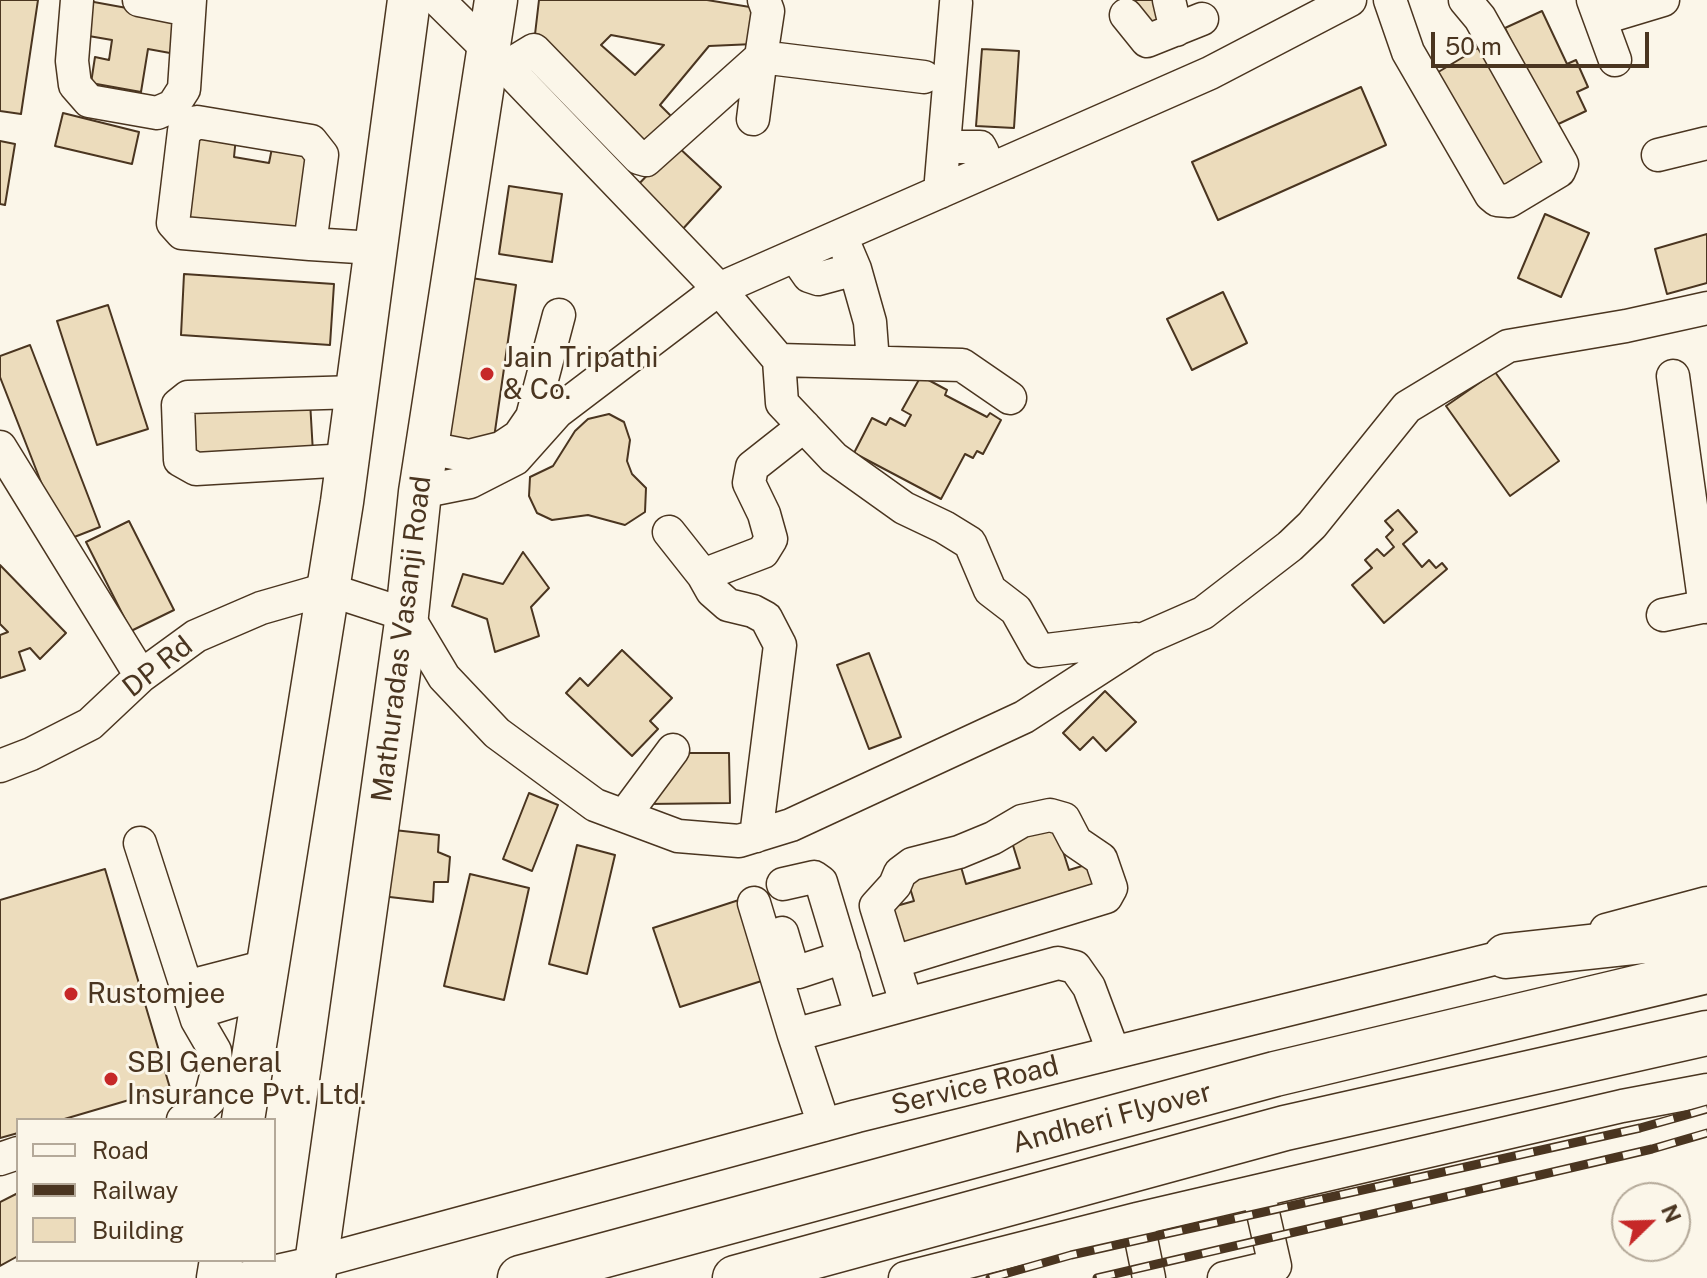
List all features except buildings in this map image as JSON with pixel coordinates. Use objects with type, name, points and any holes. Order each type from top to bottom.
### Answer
[{"type":"highway","points":[[1506,956],[1707,934]]},
{"type":"highway","name":"Andheri Flyover","points":[[520,1278],[1275,1074],[1707,971]]},
{"type":"highway","name":"Andheri Flyover","points":[[735,1278],[1285,1128],[1707,1033]]},
{"type":"main road","points":[[243,1118],[348,460],[409,0]]},
{"type":"main road","name":"Mathuradas Vasanji Road","points":[[316,1270],[407,615],[420,492],[497,58],[496,0]]},
{"type":"street","points":[[77,0],[72,61],[75,85],[89,101],[157,113],[173,106],[184,89],[189,5],[139,0]]},
{"type":"street","points":[[438,0],[719,289],[779,360],[782,403],[834,458],[904,508],[970,543],[990,590],[1016,610],[1039,651],[1146,638]]},
{"type":"street","points":[[753,119],[768,11],[764,0]]},
{"type":"street","points":[[420,492],[470,482],[515,459],[557,412],[719,289],[1210,73],[1350,0]]},
{"type":"street","points":[[1390,0],[1408,52],[1491,195],[1497,200],[1509,201],[1559,171],[1562,164],[1480,18],[1465,0]]},
{"type":"street","points":[[1615,60],[1596,9],[1663,0]]},
{"type":"street","points":[[940,192],[956,3]]},
{"type":"street","points":[[1126,15],[1147,41],[1186,12],[1210,73]]},
{"type":"street","points":[[497,58],[534,50],[639,158],[646,160],[761,57],[924,77]]},
{"type":"street","points":[[310,244],[322,155],[311,141],[197,122],[184,131],[173,223],[182,233],[376,250]]},
{"type":"street","points":[[1658,155],[1707,143]]},
{"type":"street","points":[[944,147],[980,147],[983,153],[982,173]]},
{"type":"street","points":[[841,236],[855,269],[870,322],[873,362]]},
{"type":"street","points":[[795,256],[809,276],[818,279],[855,269]]},
{"type":"street","points":[[327,589],[407,615],[444,677],[497,733],[595,805],[678,836],[739,841],[791,825],[1024,717],[1146,638],[1203,613],[1290,546],[1312,525],[1407,407],[1508,346],[1626,326],[1707,308]]},
{"type":"street","points":[[428,448],[469,456],[501,448],[519,436],[532,417],[559,315]]},
{"type":"street","points":[[779,360],[962,365],[1010,398]]},
{"type":"street","points":[[1663,615],[1706,607],[1673,376]]},
{"type":"street","points":[[348,460],[196,469],[180,460],[178,405],[188,397],[357,392]]},
{"type":"street","points":[[703,575],[763,552],[771,539],[764,514],[749,483],[752,467],[804,426]]},
{"type":"street","points":[[0,447],[141,676]]},
{"type":"street","points":[[669,532],[712,591],[728,605],[753,611],[766,618],[780,645],[756,836]]},
{"type":"street","name":"DP Rd","points":[[0,766],[90,724],[141,676],[196,636],[261,608],[327,589]]},
{"type":"street","points":[[624,816],[673,750]]},
{"type":"street","points":[[894,962],[1106,897],[1111,888],[1101,859],[1076,842],[1064,819],[1050,815],[1022,821],[993,838],[959,852],[912,864],[900,873],[895,885],[876,906],[906,1003]]},
{"type":"street","points":[[140,843],[190,1000],[215,1051],[217,1072],[210,1099],[187,1118]]},
{"type":"street","points":[[769,894],[814,877],[821,882],[861,1015]]},
{"type":"street","points":[[769,894],[792,967],[798,972],[844,957]]},
{"type":"street","points":[[769,894],[794,1035],[824,1125]]},
{"type":"street","name":"Service Road","points":[[245,1278],[316,1270],[824,1125],[1707,903]]},
{"type":"street","points":[[794,1035],[1058,963],[1075,967],[1089,987],[1113,1051]]},
{"type":"street","points":[[190,1000],[265,979]]},
{"type":"street","points":[[905,1278],[1137,1219],[1622,1106],[1707,1090]]},
{"type":"street","points":[[1224,1278],[1276,1272],[1258,1191]]},
{"type":"street","points":[[1137,1219],[1149,1278]]},
{"type":"railway","points":[[990,1278],[1071,1255],[1640,1128],[1707,1109]]},
{"type":"railway","points":[[1097,1278],[1652,1149],[1707,1133]]},
{"type":"place","name":"Jain Tripathi & Co.","points":[[487,374]]},
{"type":"place","name":"Rustomjee","points":[[71,994]]},
{"type":"place","name":"SBI General Insurance Pvt. Ltd.","points":[[111,1079]]}]
